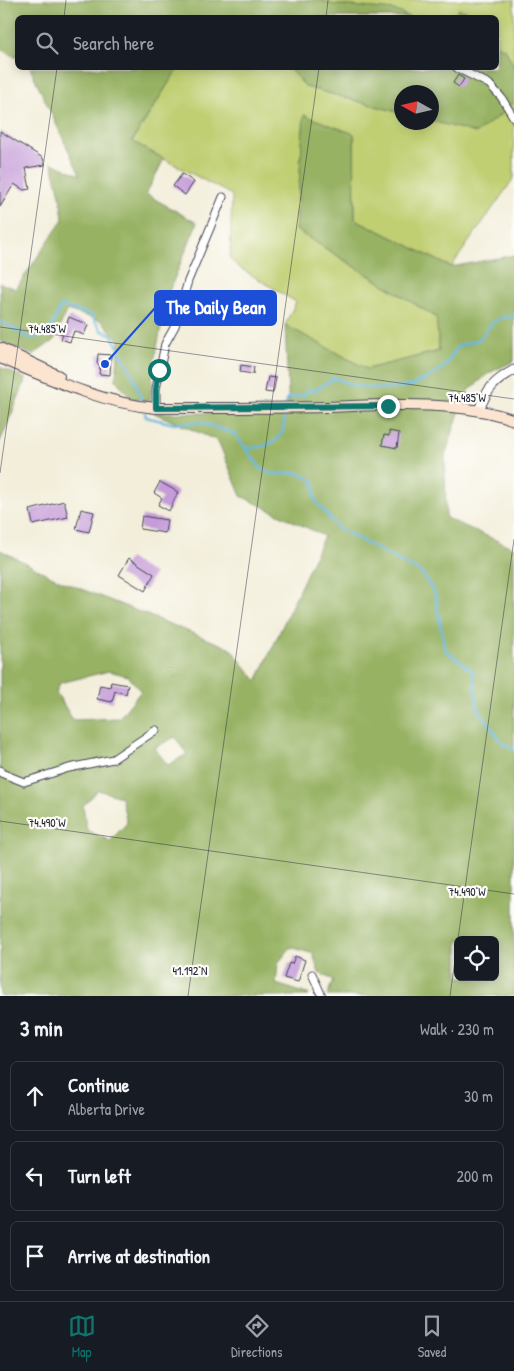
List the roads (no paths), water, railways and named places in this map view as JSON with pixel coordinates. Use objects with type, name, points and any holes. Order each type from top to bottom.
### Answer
[{"type":"main road","points":[[0,348],[94,394]]},
{"type":"main road","points":[[0,358],[94,394],[132,405],[156,408],[388,406],[464,408],[479,410],[514,420]]},
{"type":"street","points":[[461,70],[489,84],[501,97],[514,118]]},
{"type":"street","points":[[156,408],[156,389],[165,344],[175,326],[188,282],[223,197]]},
{"type":"street","points":[[479,410],[485,396],[494,383],[514,370]]},
{"type":"street","points":[[0,770],[24,782],[69,768],[113,758],[156,730]]},
{"type":"street","points":[[312,974],[322,996]]},
{"type":"waterway","points":[[0,321],[29,338],[48,335],[61,306],[91,315],[102,331],[111,334],[135,380],[141,399]]},
{"type":"waterway","points":[[286,405],[287,398],[305,395],[307,389],[314,391],[334,378],[355,386],[382,389],[410,386],[430,377],[445,366],[458,346],[480,339],[492,323],[501,318],[514,316]]},
{"type":"waterway","points":[[246,448],[268,445],[277,439],[284,428],[284,410]]},
{"type":"waterway","points":[[145,413],[146,417],[174,424],[200,422],[235,434],[261,469],[271,474],[299,473],[314,481],[315,500],[338,528],[422,573],[435,594],[445,650],[473,671],[478,709],[504,745],[514,749]]},
{"type":"place","name":"The Daily Bean","points":[[105,364]]}]
